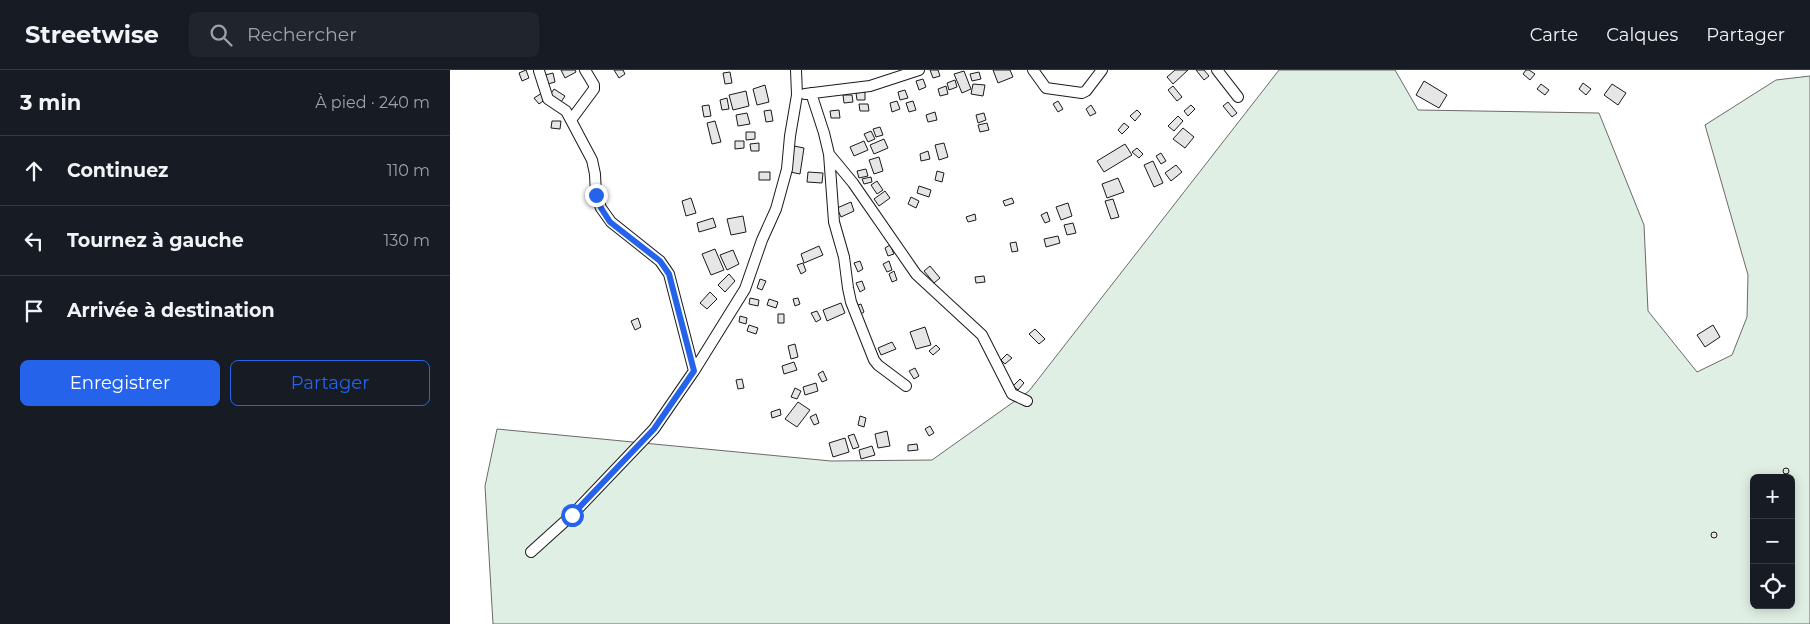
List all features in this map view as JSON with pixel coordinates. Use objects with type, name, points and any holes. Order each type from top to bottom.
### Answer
[{"type":"street","points":[[571,120],[594,89],[594,85],[585,70]]},
{"type":"street","points":[[531,552],[572,515],[654,429],[694,371],[745,289],[762,240],[776,209],[786,169],[797,95],[796,70]]},
{"type":"street","points":[[797,95],[870,86],[919,70]]},
{"type":"street","points":[[1033,70],[1046,88],[1082,93],[1086,91],[1102,70]]},
{"type":"street","points":[[1216,70],[1238,97]]},
{"type":"street","points":[[539,71],[548,99],[563,108],[592,160],[596,195],[601,208],[610,222],[660,261],[669,274],[694,371]]},
{"type":"street","points":[[811,93],[829,154],[834,222],[844,257],[851,302],[874,360],[906,386]]},
{"type":"street","points":[[829,154],[853,183],[916,274],[982,335],[1012,394],[1027,401]]},
{"type":"green space","points":[[1279,70],[1395,70],[1418,110],[1599,113],[1644,225],[1648,311],[1697,372],[1732,355],[1747,317],[1748,275],[1705,125],[1776,80],[1810,76],[1810,624],[493,624],[485,486],[497,429],[831,461],[932,460],[1029,391]]},
{"type":"building","points":[[526,70],[529,78],[522,81],[519,73]]},
{"type":"building","points":[[561,70],[575,70],[576,72],[565,78]]},
{"type":"building","points":[[614,70],[623,70],[625,74],[619,78]]},
{"type":"building","points":[[930,70],[938,70],[940,76],[933,78]]},
{"type":"building","points":[[993,70],[1010,70],[1013,77],[998,83]]},
{"type":"building","points":[[1175,70],[1188,70],[1173,84],[1167,77]]},
{"type":"building","points":[[1196,70],[1204,70],[1209,76],[1204,80]]},
{"type":"building","points":[[1526,70],[1535,74],[1530,80],[1523,74]]},
{"type":"building","points":[[964,71],[971,89],[962,93],[954,74]]},
{"type":"building","points":[[730,72],[732,83],[725,84],[723,73]]},
{"type":"building","points":[[979,72],[981,79],[972,81],[970,74]]},
{"type":"building","points":[[553,73],[555,82],[548,84],[545,75]]},
{"type":"building","points":[[923,79],[926,87],[919,90],[916,81]]},
{"type":"building","points":[[955,80],[957,87],[949,90],[947,83]]},
{"type":"building","points":[[1424,81],[1447,95],[1439,108],[1416,95]]},
{"type":"building","points":[[1583,83],[1591,89],[1586,95],[1579,89]]},
{"type":"building","points":[[973,84],[985,85],[983,96],[971,94]]},
{"type":"building","points":[[1541,84],[1549,90],[1545,95],[1537,89]]},
{"type":"building","points":[[1612,84],[1626,93],[1618,105],[1604,95]]},
{"type":"building","points":[[765,85],[769,102],[757,105],[753,89]]},
{"type":"building","points":[[946,86],[948,94],[940,96],[938,89]]},
{"type":"building","points":[[1173,86],[1182,97],[1177,101],[1168,90]]},
{"type":"building","points":[[554,89],[565,96],[561,102],[550,95]]},
{"type":"building","points":[[905,90],[908,98],[900,100],[898,92]]},
{"type":"building","points":[[746,91],[749,106],[733,110],[729,95]]},
{"type":"building","points":[[865,92],[865,100],[857,100],[856,93]]},
{"type":"building","points":[[542,93],[546,99],[539,104],[534,98]]},
{"type":"building","points":[[843,95],[852,95],[853,102],[844,103]]},
{"type":"building","points":[[727,98],[729,109],[722,110],[720,100]]},
{"type":"building","points":[[897,101],[900,109],[892,112],[890,103]]},
{"type":"building","points":[[913,101],[916,110],[909,112],[906,103]]},
{"type":"building","points":[[1058,101],[1063,109],[1058,112],[1053,104]]},
{"type":"building","points":[[1228,102],[1237,113],[1232,117],[1223,106]]},
{"type":"building","points":[[859,104],[868,104],[869,111],[860,111]]},
{"type":"building","points":[[709,105],[711,116],[704,117],[702,106]]},
{"type":"building","points":[[1091,105],[1096,113],[1090,116],[1086,109]]},
{"type":"building","points":[[1191,105],[1195,109],[1188,116],[1184,111]]},
{"type":"building","points":[[771,110],[773,121],[766,122],[764,111]]},
{"type":"building","points":[[839,110],[840,118],[831,118],[830,111]]},
{"type":"building","points":[[1137,110],[1141,114],[1135,121],[1130,116]]},
{"type":"building","points":[[935,112],[937,120],[928,122],[926,115]]},
{"type":"building","points":[[747,113],[750,124],[738,126],[736,115]]},
{"type":"building","points":[[984,113],[986,120],[978,123],[976,115]]},
{"type":"building","points":[[1178,116],[1183,121],[1174,131],[1168,126]]},
{"type":"building","points":[[552,121],[561,121],[560,129],[551,128]]},
{"type":"building","points":[[715,121],[721,142],[712,144],[707,123]]},
{"type":"building","points":[[987,123],[989,130],[980,132],[978,125]]},
{"type":"building","points":[[1124,123],[1129,127],[1122,134],[1118,130]]},
{"type":"building","points":[[880,127],[883,135],[876,137],[873,129]]},
{"type":"building","points":[[1183,128],[1194,137],[1185,148],[1173,139]]},
{"type":"building","points":[[871,131],[875,139],[868,142],[864,134]]},
{"type":"building","points":[[746,132],[755,132],[755,139],[746,140]]},
{"type":"building","points":[[884,139],[888,148],[874,154],[870,145]]},
{"type":"building","points":[[735,141],[744,141],[744,148],[735,149]]},
{"type":"building","points":[[864,141],[868,150],[854,156],[850,147]]},
{"type":"building","points":[[759,143],[759,151],[751,151],[750,144]]},
{"type":"building","points":[[944,143],[948,157],[939,160],[935,145]]},
{"type":"building","points":[[1125,144],[1132,155],[1104,172],[1097,161]]},
{"type":"building","points":[[794,146],[804,148],[800,174],[790,172]]},
{"type":"building","points":[[1137,148],[1143,154],[1139,158],[1132,152]]},
{"type":"building","points":[[928,151],[930,159],[921,161],[920,154]]},
{"type":"building","points":[[1161,153],[1166,161],[1161,164],[1156,156]]},
{"type":"building","points":[[879,157],[883,171],[874,174],[869,160]]},
{"type":"building","points":[[1153,161],[1163,183],[1154,187],[1144,165]]},
{"type":"building","points":[[1176,165],[1182,172],[1171,181],[1165,173]]},
{"type":"building","points":[[866,169],[868,176],[859,178],[857,171]]},
{"type":"building","points":[[937,171],[944,173],[942,182],[935,180]]},
{"type":"building","points":[[759,172],[770,172],[770,180],[759,180]]},
{"type":"building","points":[[808,172],[823,173],[822,183],[807,182]]},
{"type":"building","points":[[871,177],[872,182],[864,184],[862,179]]},
{"type":"building","points":[[1118,178],[1124,192],[1107,198],[1102,184]]},
{"type":"building","points":[[877,181],[883,190],[877,194],[871,185]]},
{"type":"building","points":[[919,186],[931,190],[929,197],[917,193]]},
{"type":"building","points":[[885,191],[890,198],[879,206],[874,199]]},
{"type":"building","points":[[911,197],[919,201],[916,208],[908,204]]},
{"type":"building","points":[[691,198],[696,213],[686,216],[682,201]]},
{"type":"building","points":[[1012,198],[1014,203],[1005,206],[1003,201]]},
{"type":"building","points":[[1113,199],[1119,217],[1111,219],[1105,201]]},
{"type":"building","points":[[851,202],[854,211],[841,217],[837,208]]},
{"type":"building","points":[[1068,203],[1072,216],[1061,220],[1056,207]]},
{"type":"building","points":[[1047,212],[1050,221],[1045,223],[1041,215]]},
{"type":"building","points":[[975,214],[976,220],[968,222],[966,217]]},
{"type":"building","points":[[743,216],[746,232],[731,235],[727,219]]},
{"type":"building","points":[[713,218],[716,227],[699,232],[697,223]]},
{"type":"building","points":[[1073,223],[1076,233],[1067,235],[1064,225]]},
{"type":"building","points":[[1058,236],[1060,243],[1046,247],[1044,239]]},
{"type":"building","points":[[1016,242],[1018,251],[1012,252],[1010,243]]},
{"type":"building","points":[[890,245],[894,254],[888,256],[885,248]]},
{"type":"building","points":[[819,246],[823,255],[804,263],[801,254]]},
{"type":"building","points":[[715,249],[724,270],[711,275],[702,254]]},
{"type":"building","points":[[733,250],[739,264],[727,270],[720,255]]},
{"type":"building","points":[[860,261],[863,269],[858,272],[854,263]]},
{"type":"building","points":[[889,261],[892,270],[887,272],[883,264]]},
{"type":"building","points":[[803,263],[806,271],[801,274],[797,265]]},
{"type":"building","points":[[930,266],[940,278],[934,283],[924,271]]},
{"type":"building","points":[[894,271],[897,280],[892,282],[889,274]]},
{"type":"building","points":[[729,274],[735,281],[725,292],[718,285]]},
{"type":"building","points":[[984,276],[985,282],[976,283],[975,277]]},
{"type":"building","points":[[760,279],[766,281],[762,290],[757,288]]},
{"type":"building","points":[[862,281],[865,289],[860,292],[856,283]]},
{"type":"building","points":[[710,292],[717,299],[707,309],[700,303]]},
{"type":"building","points":[[750,298],[759,300],[758,306],[749,304]]},
{"type":"building","points":[[798,298],[800,304],[795,306],[793,299]]},
{"type":"building","points":[[769,299],[778,302],[776,308],[767,305]]},
{"type":"building","points":[[841,303],[845,313],[827,321],[823,310]]},
{"type":"building","points":[[861,304],[864,312],[859,315],[855,306]]},
{"type":"building","points":[[817,311],[821,319],[816,322],[811,313]]},
{"type":"building","points":[[778,314],[784,314],[784,323],[778,323]]},
{"type":"building","points":[[740,316],[747,318],[746,324],[739,322]]},
{"type":"building","points":[[638,318],[641,327],[635,330],[631,321]]},
{"type":"building","points":[[749,325],[758,328],[756,334],[747,331]]},
{"type":"building","points":[[1713,325],[1720,337],[1705,347],[1697,335]]},
{"type":"building","points":[[925,327],[931,345],[916,349],[910,332]]},
{"type":"building","points":[[1035,329],[1045,339],[1039,344],[1029,334]]},
{"type":"building","points":[[892,342],[896,349],[881,355],[878,348]]},
{"type":"building","points":[[795,344],[798,357],[791,359],[788,346]]},
{"type":"building","points":[[936,345],[940,349],[933,355],[929,351]]},
{"type":"building","points":[[1007,354],[1012,358],[1005,364],[1001,360]]},
{"type":"building","points":[[794,362],[797,370],[784,374],[782,366]]},
{"type":"building","points":[[915,368],[919,376],[914,379],[909,371]]},
{"type":"building","points":[[823,371],[827,380],[822,382],[818,374]]},
{"type":"building","points":[[742,379],[744,388],[738,389],[736,380]]},
{"type":"building","points":[[1020,379],[1024,383],[1018,390],[1013,386]]},
{"type":"building","points":[[816,383],[818,391],[805,395],[803,387]]},
{"type":"building","points":[[795,388],[801,391],[797,399],[791,397]]},
{"type":"building","points":[[798,402],[810,410],[797,427],[785,419]]},
{"type":"building","points":[[780,409],[781,415],[772,418],[771,412]]},
{"type":"building","points":[[816,414],[819,423],[814,425],[810,417]]},
{"type":"building","points":[[860,416],[866,418],[864,427],[858,425]]},
{"type":"building","points":[[930,426],[934,433],[929,436],[925,429]]},
{"type":"building","points":[[887,431],[890,446],[878,448],[875,434]]},
{"type":"building","points":[[854,434],[859,447],[853,449],[848,436]]},
{"type":"building","points":[[845,438],[849,452],[833,457],[829,443]]},
{"type":"building","points":[[917,444],[918,450],[908,451],[908,445]]},
{"type":"building","points":[[872,446],[875,455],[861,459],[859,450]]},
{"type":"building","points":[[1784,469],[1788,469],[1788,473],[1784,473]]},
{"type":"building","points":[[1714,532],[1717,535],[1714,538],[1711,535]]},
{"type":"route","points":[[572,515],[654,429],[694,371],[669,274],[660,261],[610,222],[601,208],[596,195]]}]
